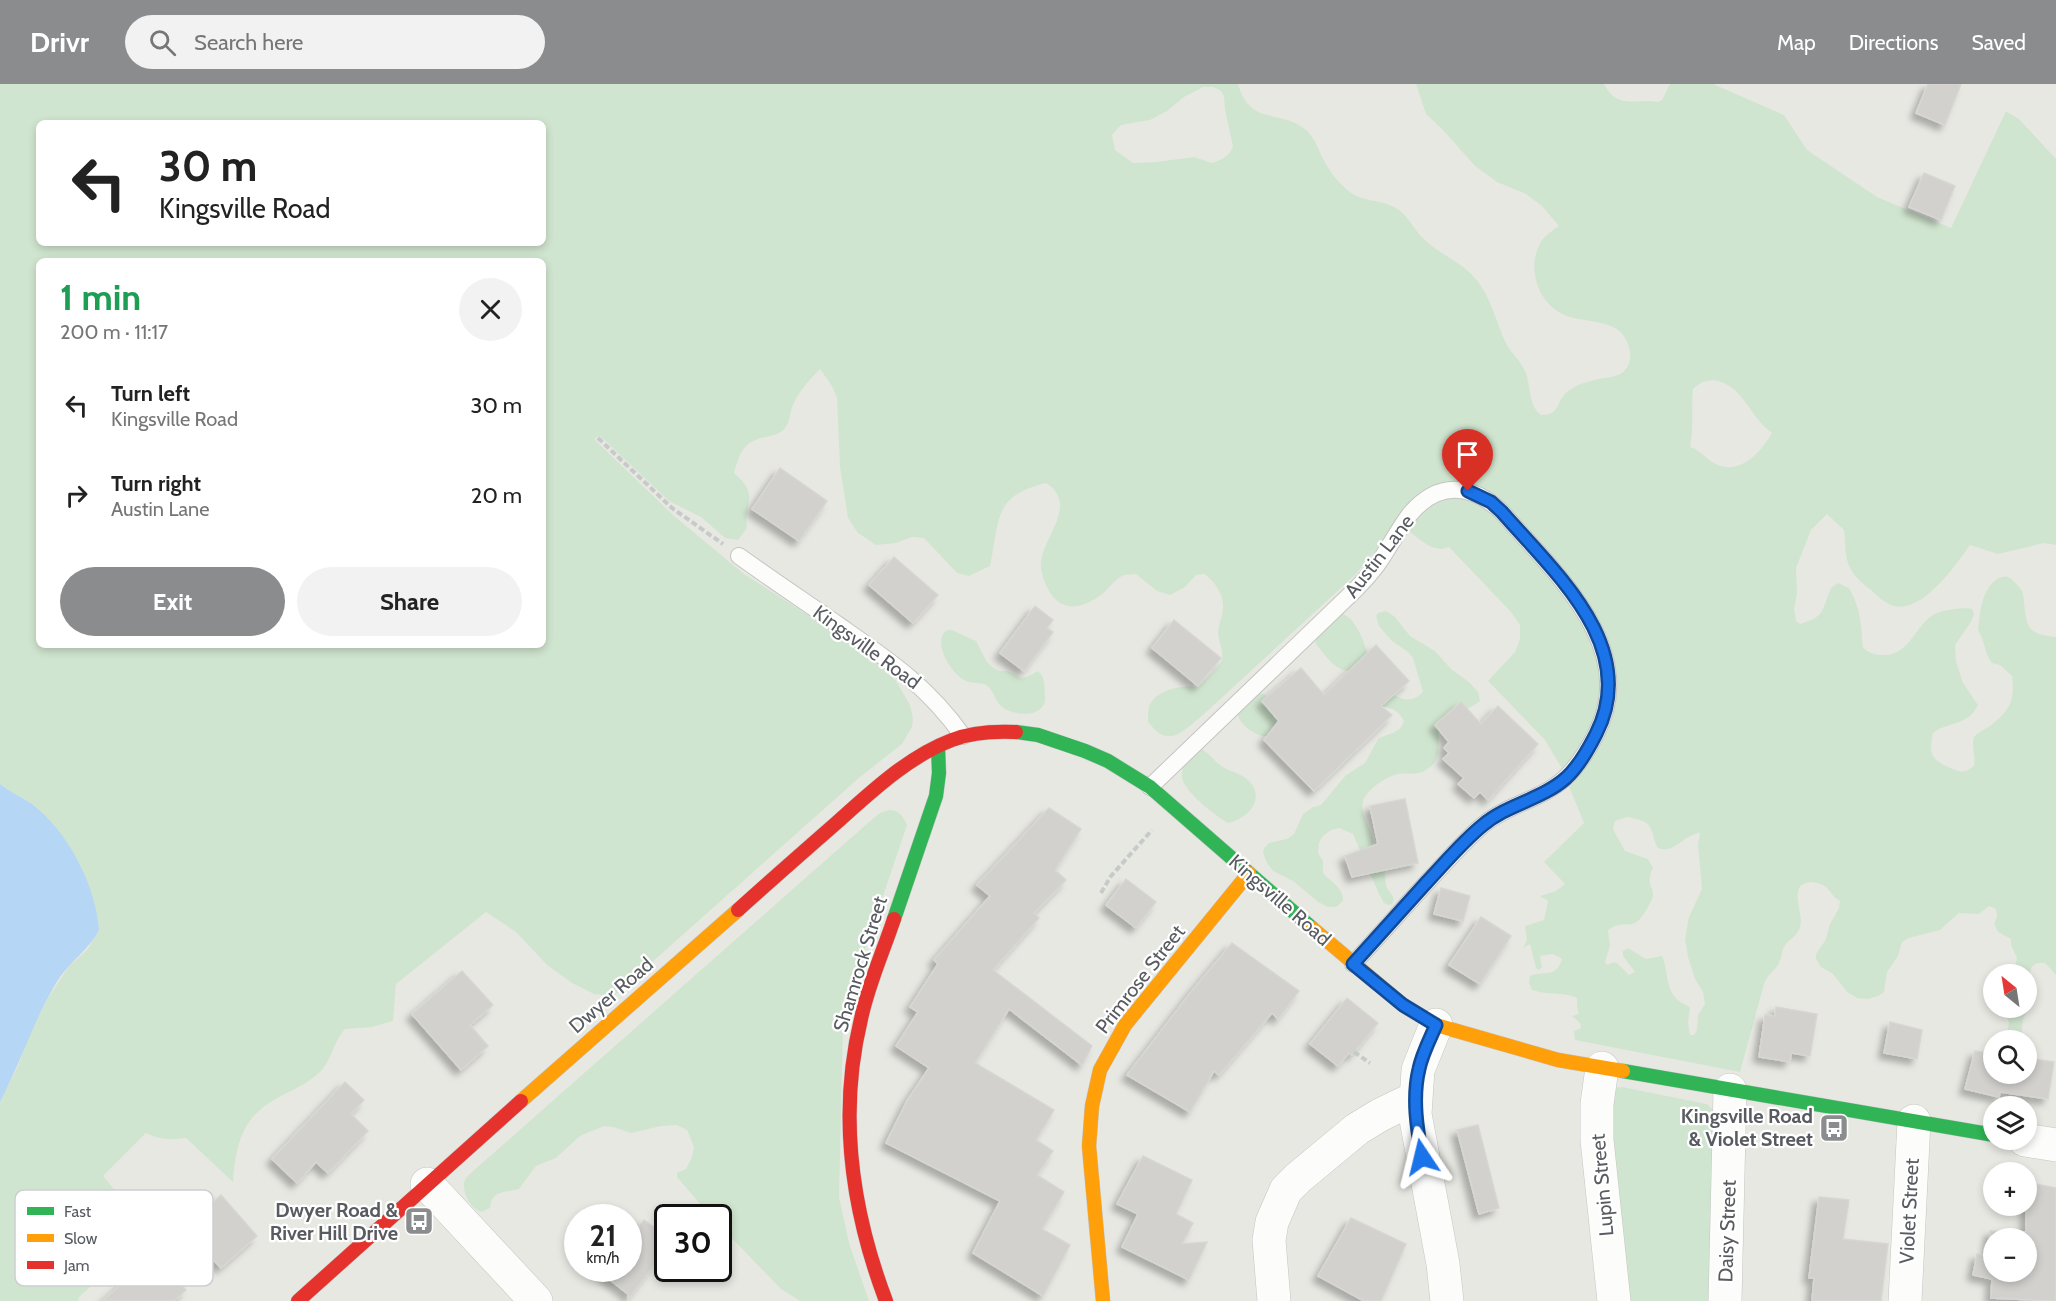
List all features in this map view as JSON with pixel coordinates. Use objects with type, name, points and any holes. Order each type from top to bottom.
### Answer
[{"type":"street","name":"Kingsville Road","points":[[963,736],[986,732],[1022,733],[1054,740],[1106,759],[1150,787],[1353,964],[1403,1005],[1436,1025],[1558,1060],[1983,1133]]},
{"type":"street","name":"Dwyer Road","points":[[298,1301],[852,808],[894,774],[938,747],[963,736]]},
{"type":"street","name":"Shamrock Street","points":[[886,1301],[870,1258],[861,1223],[851,1150],[851,1077],[861,1017],[936,796],[939,773],[938,747]]},
{"type":"street","name":"Primrose Street","points":[[1103,1301],[1089,1146],[1092,1106],[1100,1070],[1125,1025],[1249,873]]},
{"type":"street","points":[[1436,1025],[1418,1070],[1415,1098],[1418,1135],[1443,1264],[1447,1301]]},
{"type":"street","name":"Lupin Street","points":[[1602,1068],[1597,1104],[1597,1140],[1614,1301]]},
{"type":"street","name":"Daisy Street","points":[[1725,1301],[1730,1090]]},
{"type":"street","points":[[1274,1301],[1269,1240],[1272,1222],[1286,1190],[1356,1129],[1415,1098]]},
{"type":"street","name":"Violet Street","points":[[1905,1301],[1914,1121]]},
{"type":"street","points":[[2037,1142],[2056,1145]]},
{"type":"street","points":[[427,1184],[536,1301]]},
{"type":"lane","name":"Austin Lane","points":[[1150,787],[1356,589],[1377,565],[1416,508],[1434,495],[1457,489],[1480,495],[1491,502],[1571,593],[1592,624],[1605,655],[1609,674],[1609,693],[1604,716],[1594,739],[1576,768],[1549,790],[1495,816],[1479,828],[1353,964]]},
{"type":"lane","name":"Kingsville Road","points":[[739,556],[897,666],[933,698],[963,736]]},
{"type":"path","points":[[598,438],[672,508],[739,556]]},
{"type":"path","points":[[1101,893],[1111,876],[1172,807]]},
{"type":"path","points":[[1354,1052],[1370,1063]]},
{"type":"green space","points":[[0,84],[1238,84],[1243,97],[1250,106],[1266,115],[1285,119],[1305,129],[1315,141],[1331,172],[1350,192],[1397,209],[1430,244],[1474,277],[1490,302],[1508,347],[1524,369],[1532,400],[1541,415],[1554,411],[1568,391],[1574,387],[1625,371],[1630,358],[1628,343],[1624,336],[1613,327],[1564,315],[1546,301],[1537,282],[1535,260],[1542,240],[1559,226],[1542,206],[1526,194],[1497,182],[1475,166],[1426,114],[1416,84],[1604,84],[1609,92],[1621,100],[1658,102],[1662,100],[1670,84],[1713,84],[1784,115],[1807,150],[1877,197],[1951,228],[2006,111],[2020,120],[2056,159],[2056,545],[2044,543],[1998,554],[1970,545],[1938,586],[1927,595],[1905,606],[1894,606],[1879,597],[1853,573],[1847,561],[1844,530],[1827,514],[1811,530],[1796,568],[1797,594],[1794,609],[1796,621],[1800,624],[1808,621],[1822,612],[1831,588],[1838,583],[1849,588],[1858,610],[1863,648],[1873,654],[1885,655],[1901,650],[1922,624],[1935,614],[1953,609],[1972,609],[1974,614],[1971,622],[1955,645],[1956,661],[1963,683],[1978,705],[1969,717],[1933,733],[1931,745],[1932,754],[1937,761],[1961,771],[1974,766],[1974,737],[2007,710],[2012,699],[2012,676],[2000,665],[1992,663],[1978,630],[1982,602],[1988,589],[1997,579],[2008,577],[2012,579],[2022,591],[2026,620],[2030,628],[2039,634],[2056,637],[2056,975],[2045,963],[2016,964],[2017,958],[2011,945],[2011,939],[1998,932],[1994,924],[1997,916],[1996,909],[1989,906],[1979,914],[1959,913],[1940,930],[1902,942],[1898,956],[1887,972],[1884,992],[1868,999],[1857,998],[1847,992],[1833,974],[1821,967],[1816,959],[1816,954],[1825,941],[1840,901],[1823,885],[1810,882],[1803,884],[1799,889],[1801,924],[1799,930],[1784,946],[1778,965],[1764,984],[1740,1072],[1575,1040],[1574,1031],[1581,1028],[1580,1023],[1572,1016],[1579,1014],[1577,998],[1532,990],[1529,983],[1530,976],[1553,972],[1562,959],[1553,954],[1540,956],[1542,967],[1539,970],[1536,968],[1530,944],[1523,948],[1527,940],[1525,926],[1544,920],[1548,901],[1540,896],[1556,891],[1565,884],[1544,862],[1584,823],[1561,767],[1545,740],[1488,681],[1515,652],[1520,639],[1520,625],[1510,611],[1449,547],[1437,549],[1432,547],[1407,530],[1384,540],[1355,575],[1204,714],[1176,735],[1163,735],[1148,722],[1152,701],[1163,692],[1185,687],[1198,687],[1216,669],[1222,659],[1218,634],[1223,603],[1220,592],[1210,578],[1205,574],[1196,575],[1185,587],[1170,595],[1157,591],[1136,574],[1125,575],[1116,580],[1101,595],[1083,605],[1067,606],[1060,603],[1049,590],[1041,569],[1043,552],[1060,510],[1060,500],[1055,491],[1046,483],[1028,488],[1007,503],[998,523],[990,566],[969,576],[957,573],[924,538],[912,537],[896,543],[876,545],[858,533],[848,518],[840,467],[837,398],[820,369],[796,399],[784,429],[779,433],[751,442],[741,454],[734,473],[747,488],[749,499],[747,528],[738,540],[725,538],[701,517],[669,501],[600,436],[594,439],[673,515],[744,574],[839,635],[886,671],[896,681],[910,705],[913,718],[912,727],[902,744],[860,777],[614,996],[594,994],[572,983],[547,965],[516,932],[486,912],[396,984],[393,1021],[372,1027],[345,1029],[327,1063],[319,1073],[257,1113],[243,1132],[239,1143],[233,1182],[186,1138],[166,1139],[146,1133],[103,1176],[115,1190],[15,1190],[15,1286],[91,1286],[79,1297],[78,1301],[0,1301],[0,1102],[48,998],[69,966],[87,950],[99,930],[92,896],[78,861],[57,829],[32,804],[0,784]],"holes":[[[1203,87],[1220,90],[1224,96],[1233,146],[1225,157],[1212,163],[1194,157],[1133,163],[1115,150],[1112,135],[1121,125],[1150,120]],[[1713,380],[1723,383],[1739,394],[1757,419],[1772,433],[1748,461],[1732,467],[1723,467],[1714,463],[1690,447],[1693,389],[1702,382]],[[1627,817],[1646,823],[1651,829],[1657,847],[1662,849],[1673,847],[1694,834],[1700,833],[1698,845],[1702,889],[1689,917],[1685,939],[1688,957],[1695,979],[1703,992],[1705,1004],[1698,1015],[1697,1030],[1694,1035],[1690,1035],[1688,1022],[1690,1008],[1677,999],[1672,992],[1662,956],[1646,959],[1628,948],[1623,951],[1623,956],[1635,972],[1629,975],[1617,963],[1607,965],[1605,962],[1610,946],[1608,930],[1637,921],[1643,915],[1653,894],[1650,884],[1653,868],[1648,859],[1625,851],[1613,829],[1615,821]]]},
{"type":"green space","points":[[1386,611],[1395,617],[1410,636],[1435,651],[1451,669],[1469,682],[1478,692],[1480,701],[1445,720],[1440,731],[1438,755],[1432,765],[1422,772],[1399,774],[1386,779],[1376,785],[1363,801],[1364,816],[1372,835],[1375,854],[1384,870],[1387,888],[1393,897],[1392,904],[1384,903],[1353,834],[1339,828],[1323,836],[1319,843],[1318,853],[1323,861],[1323,873],[1343,896],[1343,901],[1336,907],[1328,907],[1318,902],[1293,881],[1273,871],[1263,853],[1269,843],[1287,839],[1294,834],[1303,814],[1321,805],[1346,775],[1365,763],[1378,739],[1400,728],[1404,721],[1398,713],[1374,704],[1386,689],[1404,699],[1413,698],[1423,692],[1413,658],[1392,641],[1379,626],[1376,616]]},
{"type":"green space","points":[[1343,614],[1356,626],[1368,656],[1358,667],[1348,670],[1343,670],[1332,663],[1315,640],[1335,617]]},
{"type":"green space","points":[[947,630],[976,641],[987,662],[999,671],[1008,671],[1021,678],[1038,671],[1042,677],[1045,696],[1041,708],[1029,714],[1014,713],[1000,705],[986,685],[967,681],[959,676],[949,664],[942,649],[941,641]]},
{"type":"green space","points":[[1257,693],[1268,697],[1276,707],[1278,727],[1276,733],[1266,736],[1257,734],[1246,727],[1239,718],[1240,707]]},
{"type":"green space","points":[[1201,749],[1226,769],[1248,780],[1253,787],[1256,794],[1253,807],[1235,821],[1228,823],[1216,815],[1190,792],[1183,781],[1183,766],[1196,751]]},
{"type":"green space","points":[[895,811],[900,814],[907,825],[865,949],[843,1027],[839,1197],[849,1243],[869,1301],[800,1301],[781,1289],[732,1238],[732,1204],[700,1204],[677,1177],[677,1173],[686,1169],[694,1147],[687,1130],[677,1125],[631,1133],[604,1126],[580,1136],[556,1158],[536,1166],[519,1189],[496,1195],[490,1208],[482,1212],[471,1205],[464,1183],[473,1171],[880,813]]},
{"type":"green space","points":[[2007,1018],[2024,1018],[2022,1030],[2008,1030]]},
{"type":"green space","points":[[1622,1087],[1707,1104],[1715,1112],[1711,1301],[1625,1301],[1609,1162],[1614,1088]]},
{"type":"water","points":[[0,784],[45,815],[68,844],[86,878],[97,913],[99,930],[90,944],[63,973],[49,995],[0,1102]]},
{"type":"building","points":[[1928,84],[1961,84],[1945,125],[1916,113]]},
{"type":"building","points":[[1924,173],[1955,186],[1941,220],[1909,207]]},
{"type":"building","points":[[780,468],[827,501],[799,541],[752,509]]},
{"type":"building","points":[[894,557],[938,595],[913,623],[869,585]]},
{"type":"building","points":[[1035,606],[1053,620],[1047,628],[1053,632],[1024,671],[1000,653]]},
{"type":"building","points":[[1174,620],[1221,658],[1198,686],[1152,648]]},
{"type":"building","points":[[1376,645],[1409,681],[1381,706],[1392,715],[1314,791],[1264,740],[1279,721],[1262,701],[1301,668],[1324,695]]},
{"type":"building","points":[[1461,702],[1481,724],[1498,706],[1538,744],[1488,800],[1480,792],[1474,798],[1458,784],[1464,778],[1443,759],[1449,753],[1444,748],[1449,742],[1435,725]]},
{"type":"building","points":[[1405,799],[1418,863],[1352,877],[1345,856],[1378,844],[1370,806]]},
{"type":"building","points":[[1049,808],[1081,829],[1055,870],[1066,880],[1034,913],[1039,918],[993,970],[1092,1046],[1082,1065],[1009,1009],[975,1063],[1054,1110],[1036,1140],[1053,1151],[1037,1175],[1064,1192],[1042,1229],[1070,1245],[1043,1296],[973,1253],[1000,1201],[886,1143],[907,1101],[929,1068],[896,1046],[918,1012],[910,1007],[938,964],[934,960],[990,896],[977,885]]},
{"type":"building","points":[[1126,879],[1156,902],[1136,928],[1106,905]]},
{"type":"building","points":[[1441,888],[1470,896],[1463,921],[1434,914]]},
{"type":"building","points":[[1481,917],[1511,936],[1480,984],[1449,965]]},
{"type":"building","points":[[1232,943],[1299,991],[1278,1019],[1272,1013],[1219,1075],[1214,1071],[1190,1112],[1127,1075]]},
{"type":"building","points":[[462,971],[493,1005],[470,1025],[488,1046],[461,1070],[412,1014]]},
{"type":"building","points":[[1347,998],[1378,1023],[1352,1055],[1349,1053],[1338,1066],[1310,1044]]},
{"type":"building","points":[[1776,1007],[1817,1014],[1810,1056],[1791,1053],[1790,1062],[1759,1057],[1765,1015],[1775,1016]]},
{"type":"building","points":[[1890,1022],[1922,1030],[1917,1059],[1884,1053]]},
{"type":"building","points":[[1975,1051],[1983,1052],[1983,1084],[2037,1084],[2037,1060],[2054,1062],[2048,1099],[2000,1092],[1999,1096],[1995,1096],[1965,1089]]},
{"type":"building","points":[[345,1082],[364,1100],[351,1114],[368,1131],[328,1173],[316,1162],[297,1183],[272,1159]]},
{"type":"building","points":[[1478,1125],[1499,1208],[1479,1214],[1457,1130]]},
{"type":"building","points":[[1143,1156],[1192,1180],[1176,1214],[1193,1223],[1182,1244],[1207,1242],[1189,1280],[1122,1247],[1138,1214],[1117,1204]]},
{"type":"building","points":[[2037,1184],[2056,1188],[2056,1301],[1991,1298],[1992,1282],[2037,1282],[2037,1228],[2026,1228],[2026,1216],[2037,1216]]},
{"type":"building","points":[[221,1195],[257,1236],[221,1268],[213,1259],[213,1202]]},
{"type":"building","points":[[1819,1197],[1849,1200],[1843,1239],[1888,1244],[1881,1301],[1812,1301],[1814,1278],[1809,1278]]},
{"type":"building","points":[[1351,1218],[1406,1244],[1381,1301],[1364,1301],[1318,1276]]},
{"type":"building","points":[[644,1220],[654,1227],[654,1265],[642,1281],[642,1222]]},
{"type":"building","points":[[1977,1254],[1983,1255],[1983,1277],[1973,1275]]},
{"type":"building","points":[[613,1282],[641,1282],[628,1299],[628,1294]]},
{"type":"building","points":[[119,1286],[182,1286],[186,1290],[174,1301],[103,1301]]},
{"type":"traffic: fast","points":[[1016,732],[1038,735],[1085,751],[1108,761],[1150,787],[1312,928]]},
{"type":"traffic: fast","points":[[894,919],[936,796],[939,773],[938,747]]},
{"type":"traffic: fast","points":[[1623,1071],[1983,1133]]},
{"type":"traffic: slow","points":[[1103,1301],[1089,1146],[1092,1106],[1100,1070],[1125,1025],[1249,873]]},
{"type":"traffic: slow","points":[[521,1101],[738,910]]},
{"type":"traffic: slow","points":[[1312,928],[1403,1005],[1436,1025],[1558,1060],[1623,1071]]},
{"type":"traffic: jam","points":[[738,910],[904,766],[935,747],[967,735],[1016,732]]},
{"type":"traffic: jam","points":[[886,1301],[874,1267],[857,1197],[852,1162],[850,1090],[854,1055],[864,1006],[894,919]]},
{"type":"traffic: jam","points":[[298,1301],[521,1101]]},
{"type":"place","name":"Kingsville Road & Violet Street","points":[[1834,1128]]},
{"type":"place","name":"Dwyer Road & River Hill Drive","points":[[419,1221]]},
{"type":"route","points":[[1422,1157],[1415,1114],[1416,1084],[1422,1057],[1436,1025],[1403,1005],[1353,964],[1474,833],[1507,809],[1555,787],[1576,768],[1599,728],[1609,693],[1609,674],[1605,655],[1581,605],[1502,512],[1480,495],[1468,491]]}]
